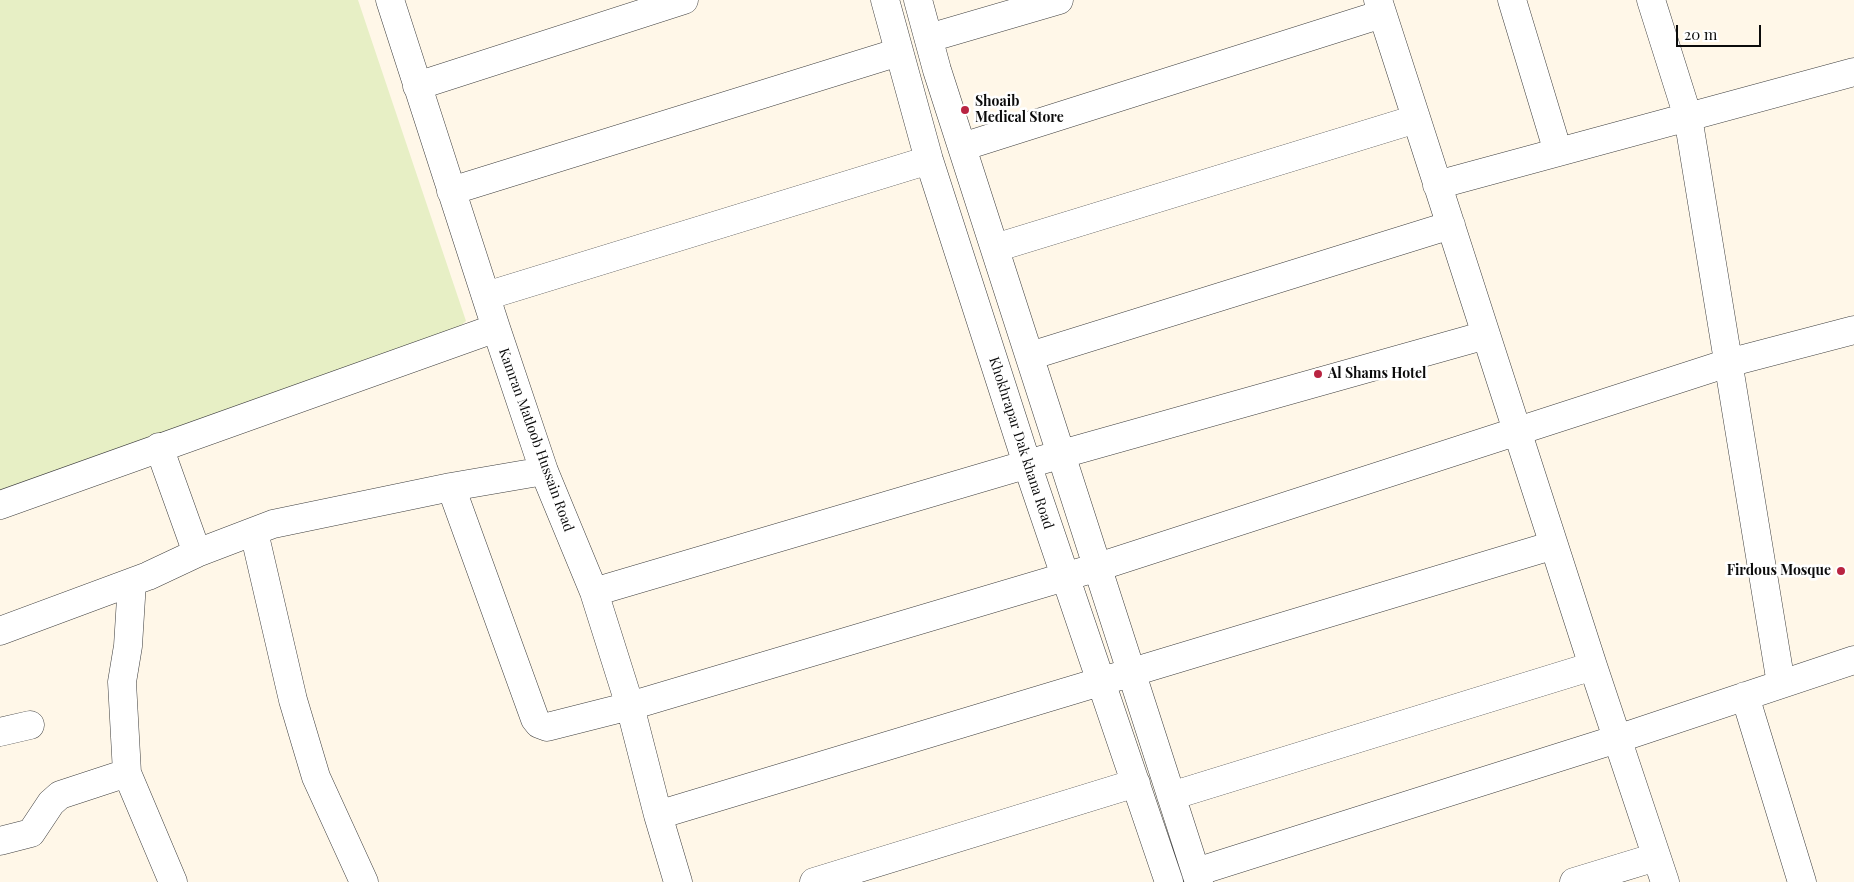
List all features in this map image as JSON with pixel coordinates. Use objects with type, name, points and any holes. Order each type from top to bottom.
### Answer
[{"type":"street","name":"Kamran Matloob Hussain Road","points":[[390,0],[451,191],[544,470],[594,592],[630,706],[678,882]]},
{"type":"street","points":[[417,86],[684,0]]},
{"type":"street","name":"Khokhrapar Dak khana Road","points":[[885,0],[929,160],[1027,464],[1169,882]]},
{"type":"street","points":[[918,0],[962,147],[1197,877],[1854,660]]},
{"type":"street","points":[[929,38],[1059,0]]},
{"type":"street","points":[[1512,0],[1558,152]]},
{"type":"street","points":[[1651,0],[1688,117],[1782,684]]},
{"type":"street","points":[[962,147],[1380,7],[1661,870],[1574,882]]},
{"type":"street","points":[[451,191],[899,52]]},
{"type":"street","points":[[1438,185],[1854,72]]},
{"type":"street","points":[[995,248],[1416,119]]},
{"type":"street","points":[[486,296],[929,160]]},
{"type":"street","points":[[1030,356],[1450,225]]},
{"type":"street","points":[[0,505],[496,328]]},
{"type":"street","points":[[451,487],[535,719],[539,724],[547,728],[630,706],[1098,567],[1728,363],[1854,330]]},
{"type":"street","points":[[594,592],[1027,464],[1486,335]]},
{"type":"street","points":[[159,447],[197,553]]},
{"type":"street","points":[[0,630],[132,582],[197,553],[273,524],[451,487],[544,470]]},
{"type":"street","points":[[254,532],[293,700],[316,777],[364,882]]},
{"type":"street","points":[[658,814],[1554,545]]},
{"type":"street","points":[[132,582],[128,646],[122,682],[127,773],[173,882]]},
{"type":"street","points":[[1171,796],[1593,666]]},
{"type":"street","points":[[1745,696],[1802,882]]},
{"type":"street","points":[[0,732],[30,725]]},
{"type":"street","points":[[0,841],[31,832],[51,803],[60,795],[127,773]]},
{"type":"street","points":[[814,882],[1136,783]]},
{"type":"green space","points":[[0,0],[358,0],[466,321],[449,336],[0,491]]},
{"type":"place","name":"Shoaib Medical Store","points":[[965,110]]},
{"type":"place","name":"Al Shams Hotel","points":[[1318,374]]},
{"type":"place","name":"Firdous Mosque","points":[[1841,571]]}]
